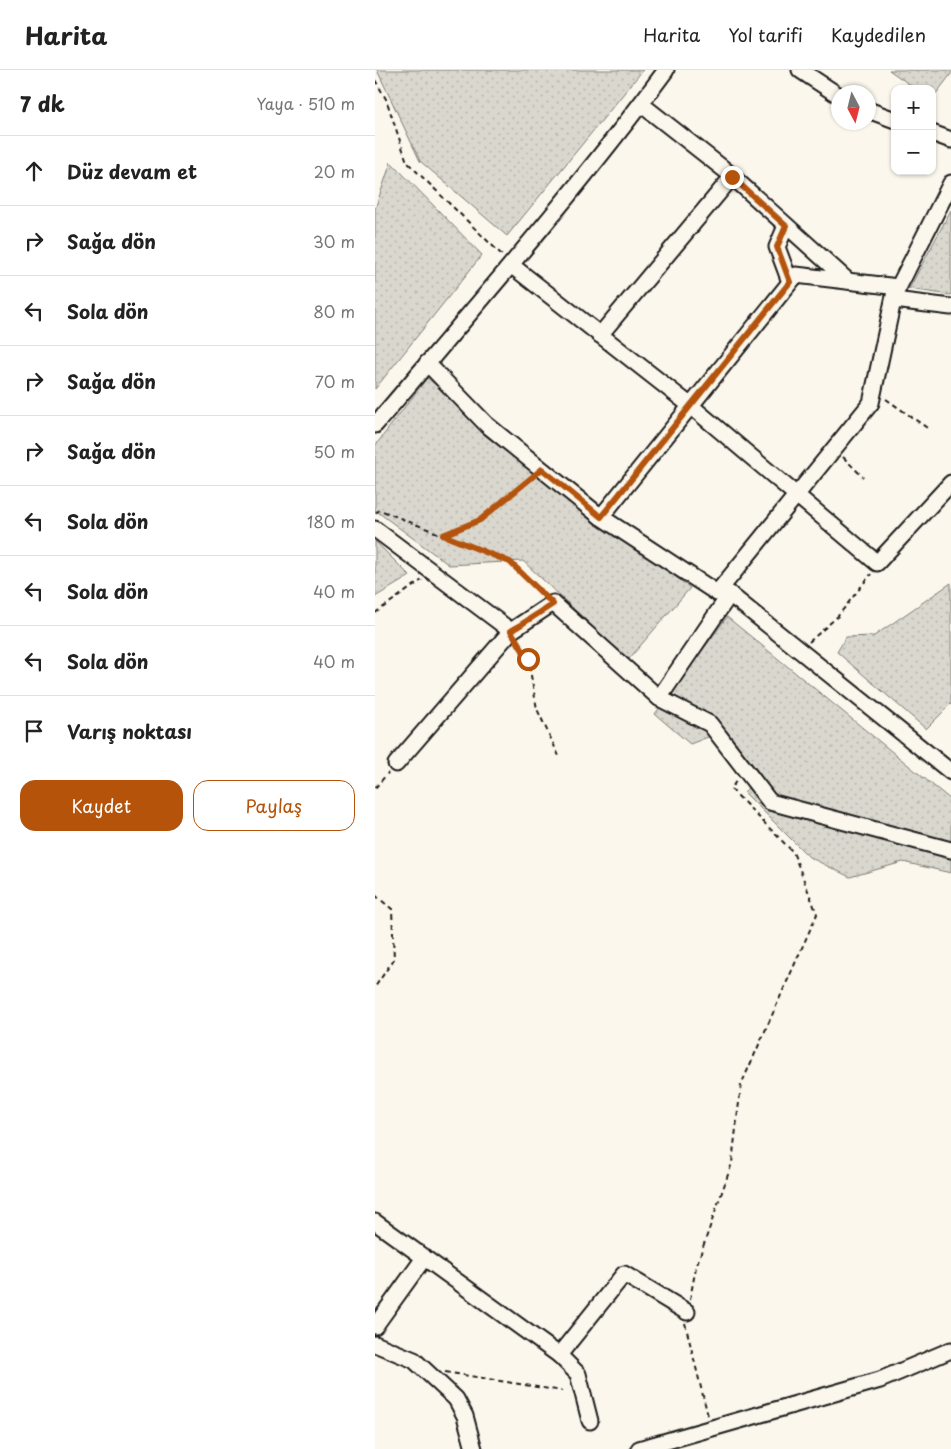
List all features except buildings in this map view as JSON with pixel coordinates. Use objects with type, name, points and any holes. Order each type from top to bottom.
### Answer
[{"type":"street","points":[[375,425],[511,265],[641,104],[666,70]]},
{"type":"street","points":[[799,70],[831,90]]},
{"type":"street","points":[[641,104],[732,177],[848,281]]},
{"type":"street","points":[[876,113],[891,118]]},
{"type":"street","points":[[936,134],[951,140]]},
{"type":"street","points":[[600,334],[732,177]]},
{"type":"street","points":[[659,698],[726,591],[797,495],[871,403],[896,294],[951,183]]},
{"type":"street","points":[[786,226],[777,247],[790,282]]},
{"type":"street","points":[[511,265],[691,406],[877,563],[951,483]]},
{"type":"street","points":[[601,517],[796,275],[848,281],[951,307]]},
{"type":"street","points":[[427,364],[487,425],[601,517],[717,593],[726,591]]},
{"type":"street","points":[[375,529],[511,631]]},
{"type":"street","points":[[726,591],[951,772]]},
{"type":"street","points":[[396,764],[511,631],[553,604],[659,698],[710,724],[770,802],[951,850]]},
{"type":"street","points":[[375,1222],[559,1355],[577,1374],[590,1421]]},
{"type":"street","points":[[375,1326],[424,1258]]},
{"type":"street","points":[[559,1355],[624,1274],[687,1312]]},
{"type":"street","points":[[375,1344],[414,1360],[456,1399],[465,1416],[474,1449]]},
{"type":"street","points":[[639,1449],[880,1380],[951,1350]]},
{"type":"path","points":[[375,80],[387,99],[407,162],[511,265]]},
{"type":"path","points":[[874,390],[930,430]]},
{"type":"path","points":[[835,448],[863,477]]},
{"type":"path","points":[[443,535],[480,520],[542,469]]},
{"type":"path","points":[[375,513],[380,510],[510,562],[553,604]]},
{"type":"path","points":[[800,651],[838,616],[874,571],[877,563]]},
{"type":"path","points":[[375,613],[432,572]]},
{"type":"path","points":[[511,631],[528,659],[537,709],[559,756]]},
{"type":"path","points":[[375,788],[396,764]]},
{"type":"path","points":[[711,1428],[685,1323],[696,1267],[732,1163],[741,1085],[817,914],[793,852],[731,789],[743,768]]},
{"type":"path","points":[[375,895],[392,909],[394,959],[375,987]]},
{"type":"path","points":[[423,1368],[562,1391]]},
{"type":"shaded area","points":[[377,70],[643,70],[507,236],[420,161]]},
{"type":"shaded area","points":[[889,70],[951,70],[951,74],[936,94],[936,85],[910,85]]},
{"type":"shaded area","points":[[391,162],[482,255],[375,389],[375,209]]},
{"type":"shaded area","points":[[951,210],[951,295],[909,289]]},
{"type":"shaded area","points":[[427,378],[690,588],[628,660],[523,561],[449,565],[375,510],[375,446]]},
{"type":"shaded area","points":[[375,541],[410,576],[375,597]]},
{"type":"shaded area","points":[[951,583],[951,704],[926,729],[837,652],[846,637],[874,636]]},
{"type":"shaded area","points":[[727,617],[951,800],[951,873],[903,862],[850,877],[809,857],[744,792],[761,775],[726,730],[690,744],[655,714]]},
{"type":"route","points":[[528,659],[511,631],[553,604],[510,562],[443,535],[480,520],[542,469],[601,517],[790,282],[777,247],[786,226],[732,177]]}]
